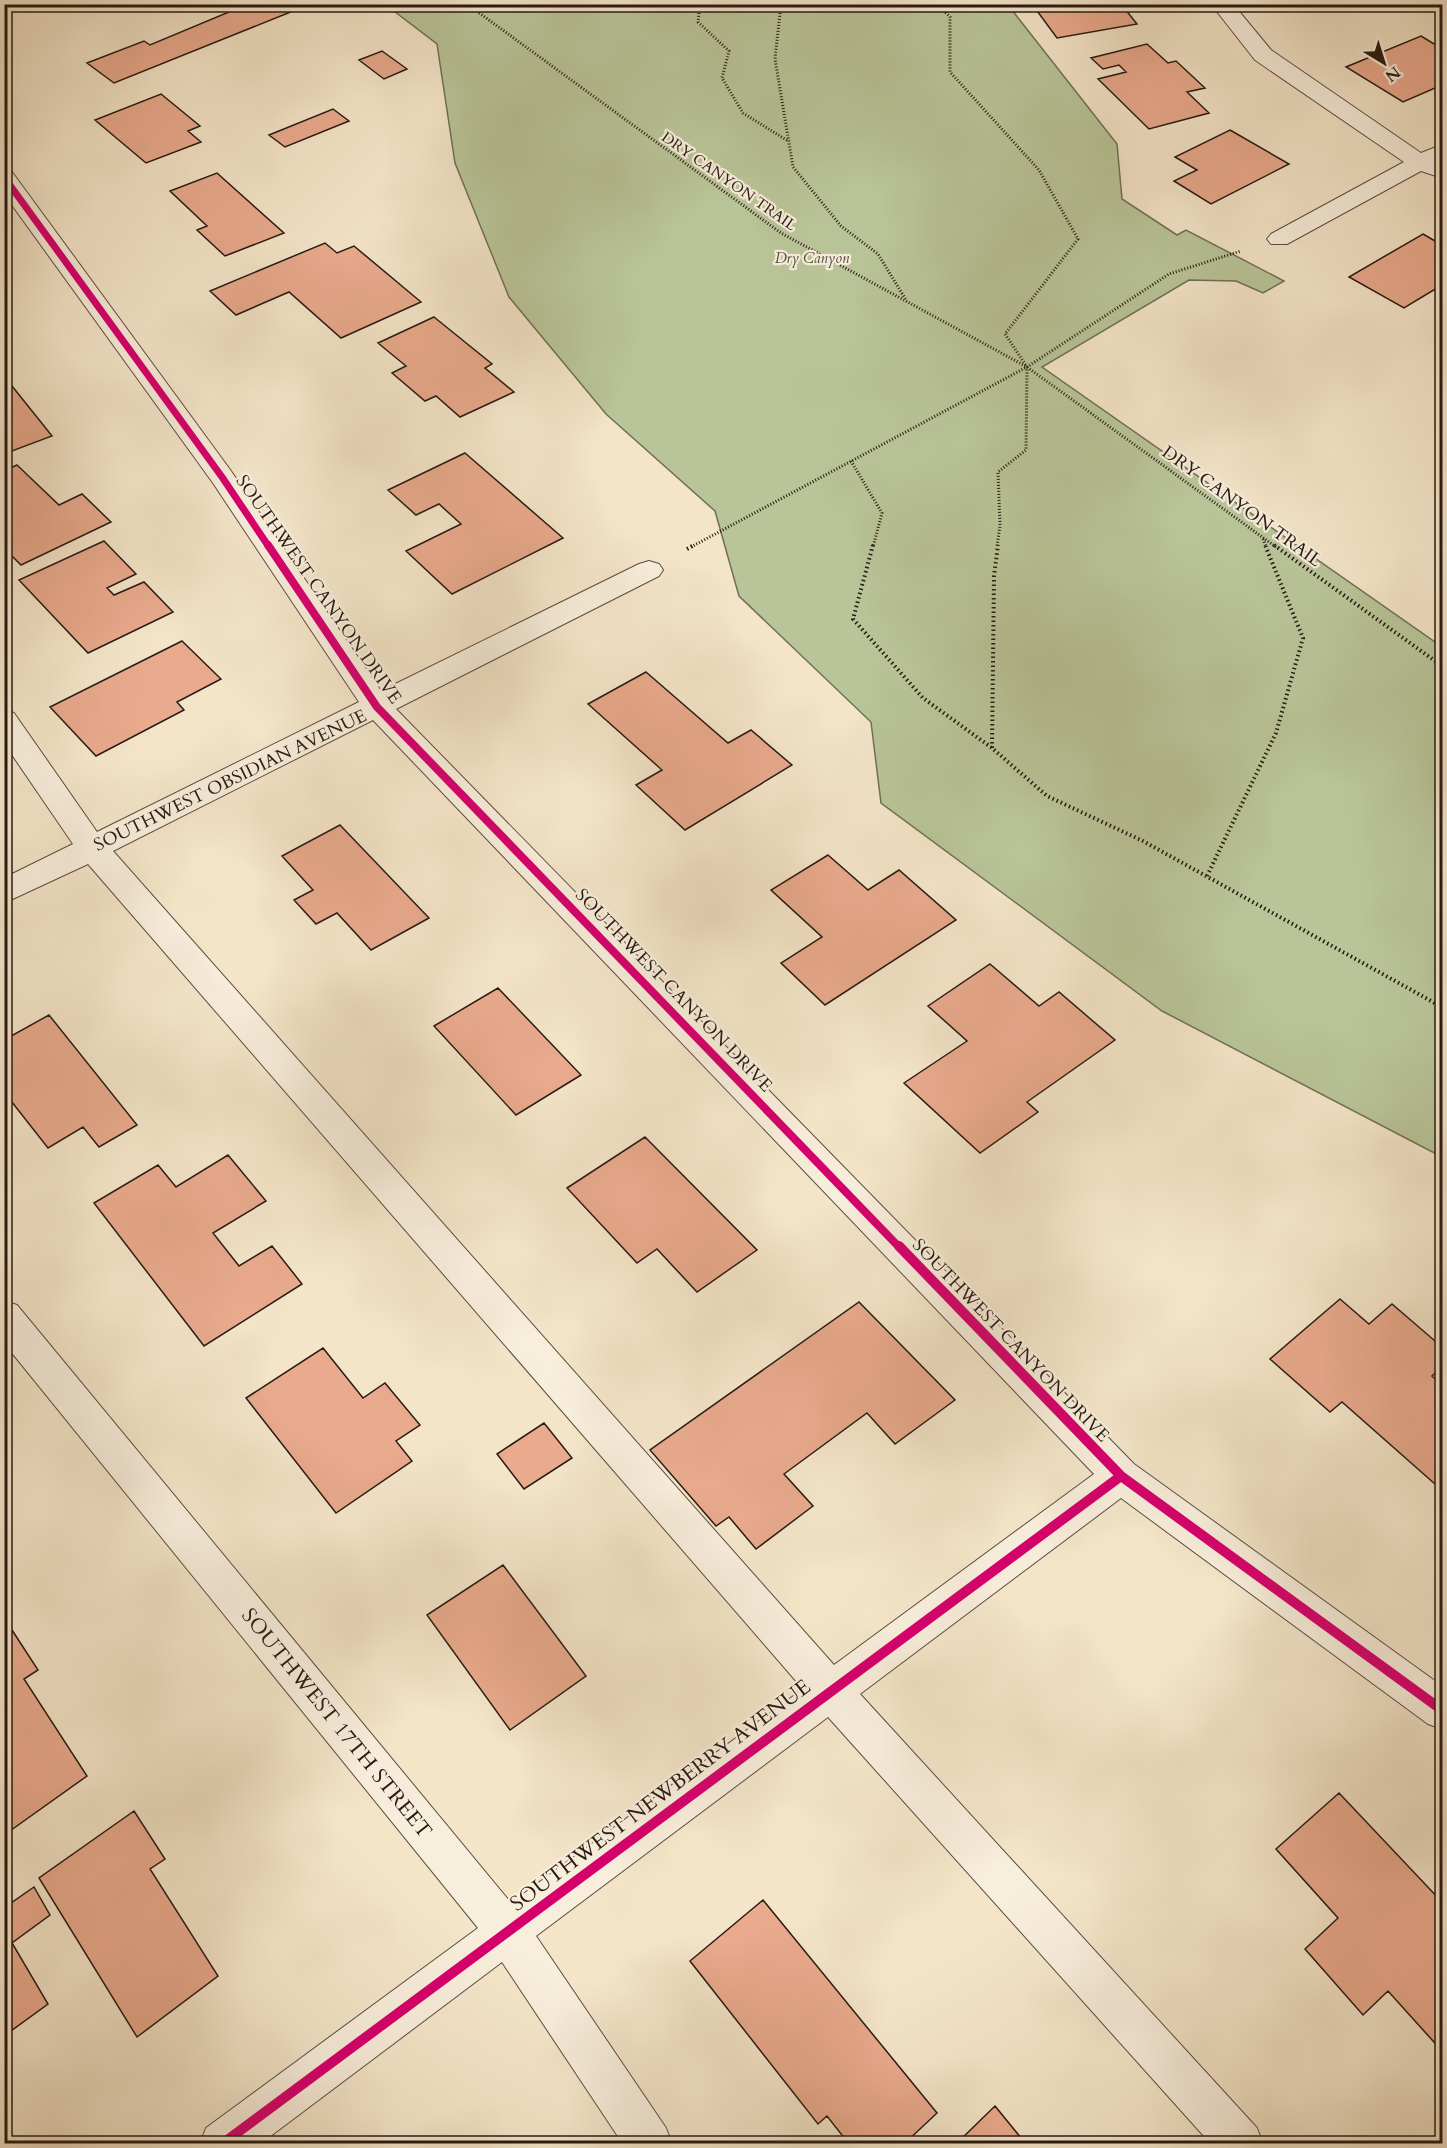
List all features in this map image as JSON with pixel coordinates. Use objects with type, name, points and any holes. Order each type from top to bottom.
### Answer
[{"type":"street","points":[[1221,4],[1263,55],[1420,163],[1443,171]]},
{"type":"street","points":[[1279,239],[1443,151]]},
{"type":"street","name":"SOUTHWEST CANYON DRIVE","points":[[4,177],[222,477],[377,707],[1120,1476],[1443,1710]]},
{"type":"street","name":"SOUTHWEST OBSIDIAN AVENUE","points":[[4,892],[649,570]]},
{"type":"street","points":[[4,720],[92,848],[831,1691],[1240,2144]]},
{"type":"street","name":"SOUTHWEST 17TH STREET","points":[[4,1316],[507,1931],[650,2144]]},
{"type":"street","name":"SOUTHWEST NEWBERRY AVENUE","points":[[222,2144],[1120,1476]]},
{"type":"path","points":[[700,4],[698,22],[729,51],[722,78],[743,113],[788,141]]},
{"type":"path","points":[[781,4],[775,59],[793,167],[841,226],[878,254],[907,302]]},
{"type":"path","points":[[936,4],[950,17],[950,72],[1039,170],[1078,239],[1005,334],[1027,367],[1026,450],[998,472],[1000,525],[994,576],[992,748]]},
{"type":"path","points":[[649,570],[1027,367],[1169,274],[1279,239]]},
{"type":"path","points":[[852,461],[882,513],[853,618],[923,698],[992,748],[1047,796],[1143,841],[1443,1007]]},
{"type":"path","points":[[1207,876],[1276,733],[1304,638],[1263,537]]},
{"type":"green space","name":"Dry Canyon","points":[[386,5],[1008,5],[1117,144],[1122,199],[1177,235],[1186,230],[1284,281],[1263,293],[1236,281],[1189,280],[1042,367],[1442,647],[1442,1157],[1162,1011],[881,803],[871,722],[739,596],[715,511],[606,414],[509,297],[455,163],[437,44]]},
{"type":"building","points":[[248,4],[283,4],[293,11],[114,83],[87,63],[144,41],[150,45]]},
{"type":"building","points":[[1032,4],[1121,4],[1137,24],[1057,38]]},
{"type":"building","points":[[1332,4],[1370,4],[1338,11]]},
{"type":"building","points":[[1421,36],[1434,44],[1442,41],[1442,85],[1403,102],[1346,67]]},
{"type":"building","points":[[1147,44],[1168,63],[1176,61],[1205,88],[1187,92],[1209,113],[1149,129],[1098,79],[1126,72],[1119,65],[1103,69],[1091,58]]},
{"type":"building","points":[[382,51],[407,69],[384,79],[359,60]]},
{"type":"building","points":[[161,94],[200,126],[188,131],[201,142],[146,163],[95,120]]},
{"type":"building","points":[[333,109],[349,121],[285,147],[269,135]]},
{"type":"building","points":[[1230,130],[1289,164],[1211,204],[1174,181],[1197,170],[1175,157]]},
{"type":"building","points":[[217,173],[284,233],[225,256],[197,230],[207,226],[170,191]]},
{"type":"building","points":[[1423,234],[1442,245],[1442,285],[1404,308],[1349,277]]},
{"type":"building","points":[[325,243],[337,253],[354,246],[421,302],[341,338],[289,292],[236,315],[210,291]]},
{"type":"building","points":[[434,317],[492,364],[485,368],[514,392],[460,417],[436,396],[425,401],[392,373],[406,366],[378,343]]},
{"type":"building","points":[[4,376],[52,436],[4,454]]},
{"type":"building","points":[[465,453],[563,538],[452,594],[406,551],[461,524],[439,504],[416,515],[388,490]]},
{"type":"building","points":[[17,465],[59,505],[82,494],[111,522],[21,565],[4,548],[4,471]]},
{"type":"building","points":[[104,541],[136,574],[107,588],[114,595],[144,582],[173,612],[88,653],[19,580]]},
{"type":"building","points":[[182,641],[221,679],[177,702],[184,710],[96,756],[50,707]]},
{"type":"building","points":[[646,672],[728,743],[751,730],[792,765],[685,830],[636,785],[662,770],[588,704]]},
{"type":"building","points":[[340,825],[429,918],[371,950],[337,913],[316,924],[294,900],[313,890],[282,856]]},
{"type":"building","points":[[828,855],[868,890],[899,870],[956,920],[825,1005],[781,963],[822,937],[771,890]]},
{"type":"building","points":[[990,964],[1039,1006],[1059,992],[1115,1040],[1027,1102],[1038,1112],[980,1153],[904,1083],[967,1041],[928,1006]]},
{"type":"building","points":[[498,988],[581,1075],[516,1115],[434,1026]]},
{"type":"building","points":[[49,1015],[137,1125],[99,1147],[83,1127],[48,1148],[4,1092],[4,1040]]},
{"type":"building","points":[[645,1137],[757,1250],[697,1292],[657,1249],[637,1263],[567,1188]]},
{"type":"building","points":[[228,1155],[266,1201],[213,1233],[239,1266],[272,1246],[302,1284],[204,1346],[94,1203],[158,1165],[176,1187]]},
{"type":"building","points":[[1340,1299],[1369,1324],[1392,1304],[1442,1347],[1442,1367],[1432,1376],[1442,1385],[1442,1478],[1435,1484],[1342,1402],[1330,1412],[1270,1359]]},
{"type":"building","points":[[859,1302],[955,1400],[895,1444],[867,1413],[784,1474],[813,1506],[756,1549],[729,1517],[716,1526],[650,1450]]},
{"type":"building","points":[[323,1348],[363,1398],[385,1383],[420,1425],[396,1441],[412,1461],[336,1513],[246,1398]]},
{"type":"building","points":[[544,1423],[572,1458],[524,1489],[497,1454]]},
{"type":"building","points":[[503,1565],[586,1676],[510,1730],[427,1615]]},
{"type":"building","points":[[12,1630],[38,1670],[24,1679],[87,1776],[7,1833],[4,1829],[4,1634]]},
{"type":"building","points":[[1339,1793],[1442,1902],[1442,2051],[1388,1991],[1363,2015],[1305,1949],[1338,1918],[1276,1849]]},
{"type":"building","points":[[134,1811],[165,1859],[150,1869],[218,1976],[137,2037],[39,1878]]},
{"type":"building","points":[[34,1887],[50,1915],[12,1943],[48,2004],[4,2036],[4,1908]]},
{"type":"building","points":[[763,1900],[937,2113],[904,2144],[849,2144],[827,2116],[818,2124],[690,1961]]},
{"type":"building","points":[[995,2106],[1026,2144],[956,2144]]},
{"type":"cycle path","points":[[4,177],[222,477],[377,707],[1121,1476],[1442,1710]]},
{"type":"cycle path","points":[[222,2144],[1121,1476]]}]
